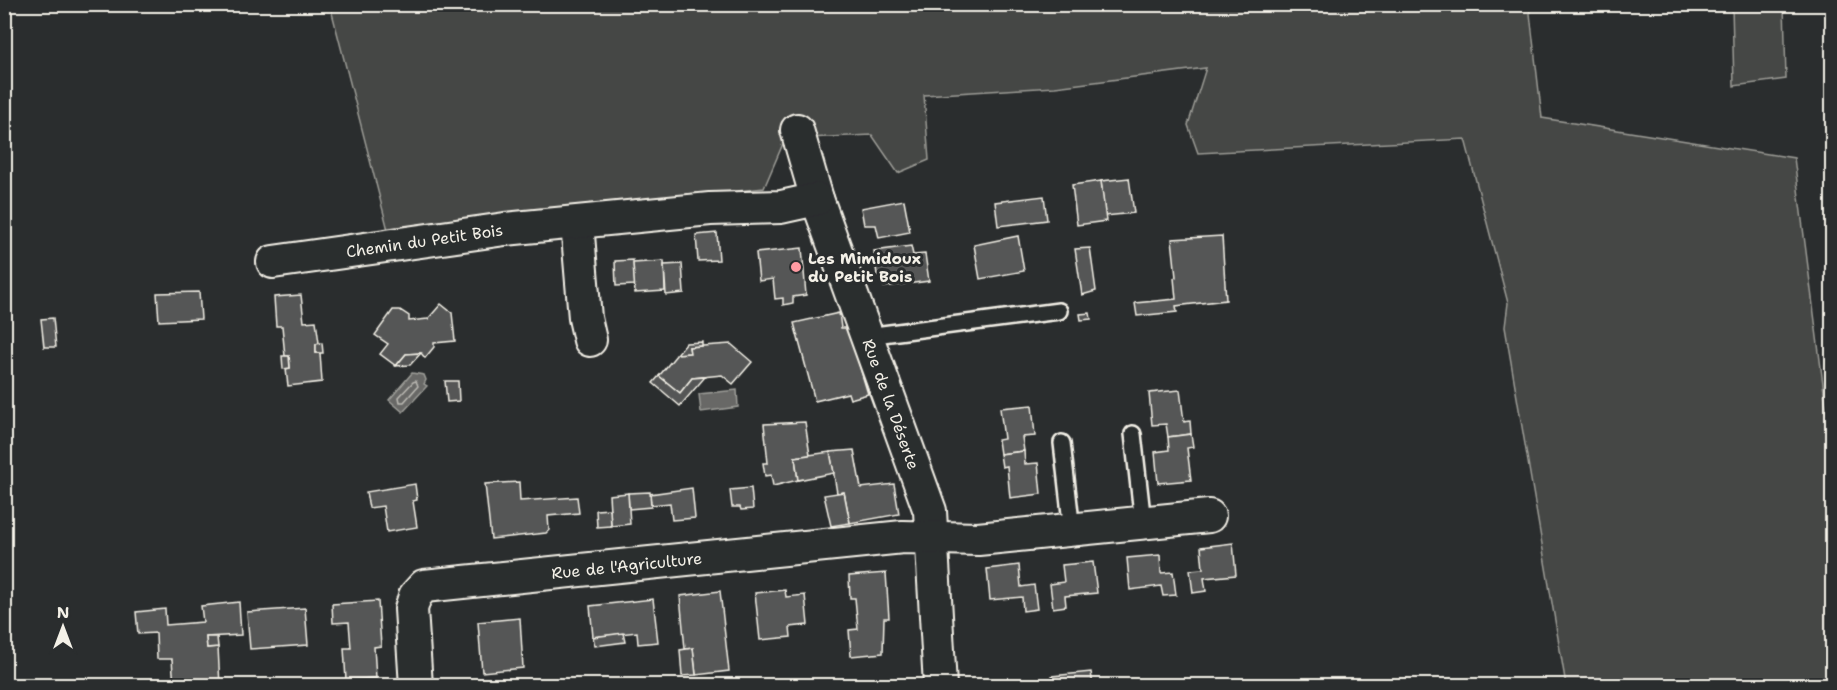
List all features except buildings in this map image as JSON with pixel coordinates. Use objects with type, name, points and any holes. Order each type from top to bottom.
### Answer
[{"type":"street","name":"Rue de la Déserte","points":[[797,130],[817,199],[930,511],[940,686]]},
{"type":"street","name":"Chemin du Petit Bois","points":[[273,262],[505,229],[710,209],[782,207],[817,199]]},
{"type":"street","points":[[577,223],[585,318],[590,340]]},
{"type":"street","points":[[933,537],[978,539],[1209,516]]},
{"type":"street","name":"Rue de l'Agriculture","points":[[416,686],[411,609],[415,596],[424,586],[892,538],[933,537]]},
{"type":"lane","points":[[867,336],[1059,311]]},
{"type":"lane","points":[[1133,434],[1143,523]]},
{"type":"lane","points":[[1062,443],[1072,531]]},
{"type":"shaded area","points":[[330,5],[1529,5],[1542,118],[1794,158],[1832,454],[1832,685],[1566,685],[1505,327],[1508,303],[1465,139],[1198,153],[1188,125],[1206,68],[1055,87],[924,95],[929,160],[898,173],[872,135],[785,139],[764,188],[388,230]]},
{"type":"shaded area","points":[[1732,5],[1784,5],[1786,79],[1734,86]]},
{"type":"water","points":[[412,373],[424,375],[426,380],[424,384],[427,386],[403,412],[389,400]]},
{"type":"water","points":[[737,390],[738,407],[701,412],[699,394]]},
{"type":"place","name":"Les Mimidoux du Petit Bois","points":[[796,267]]}]
